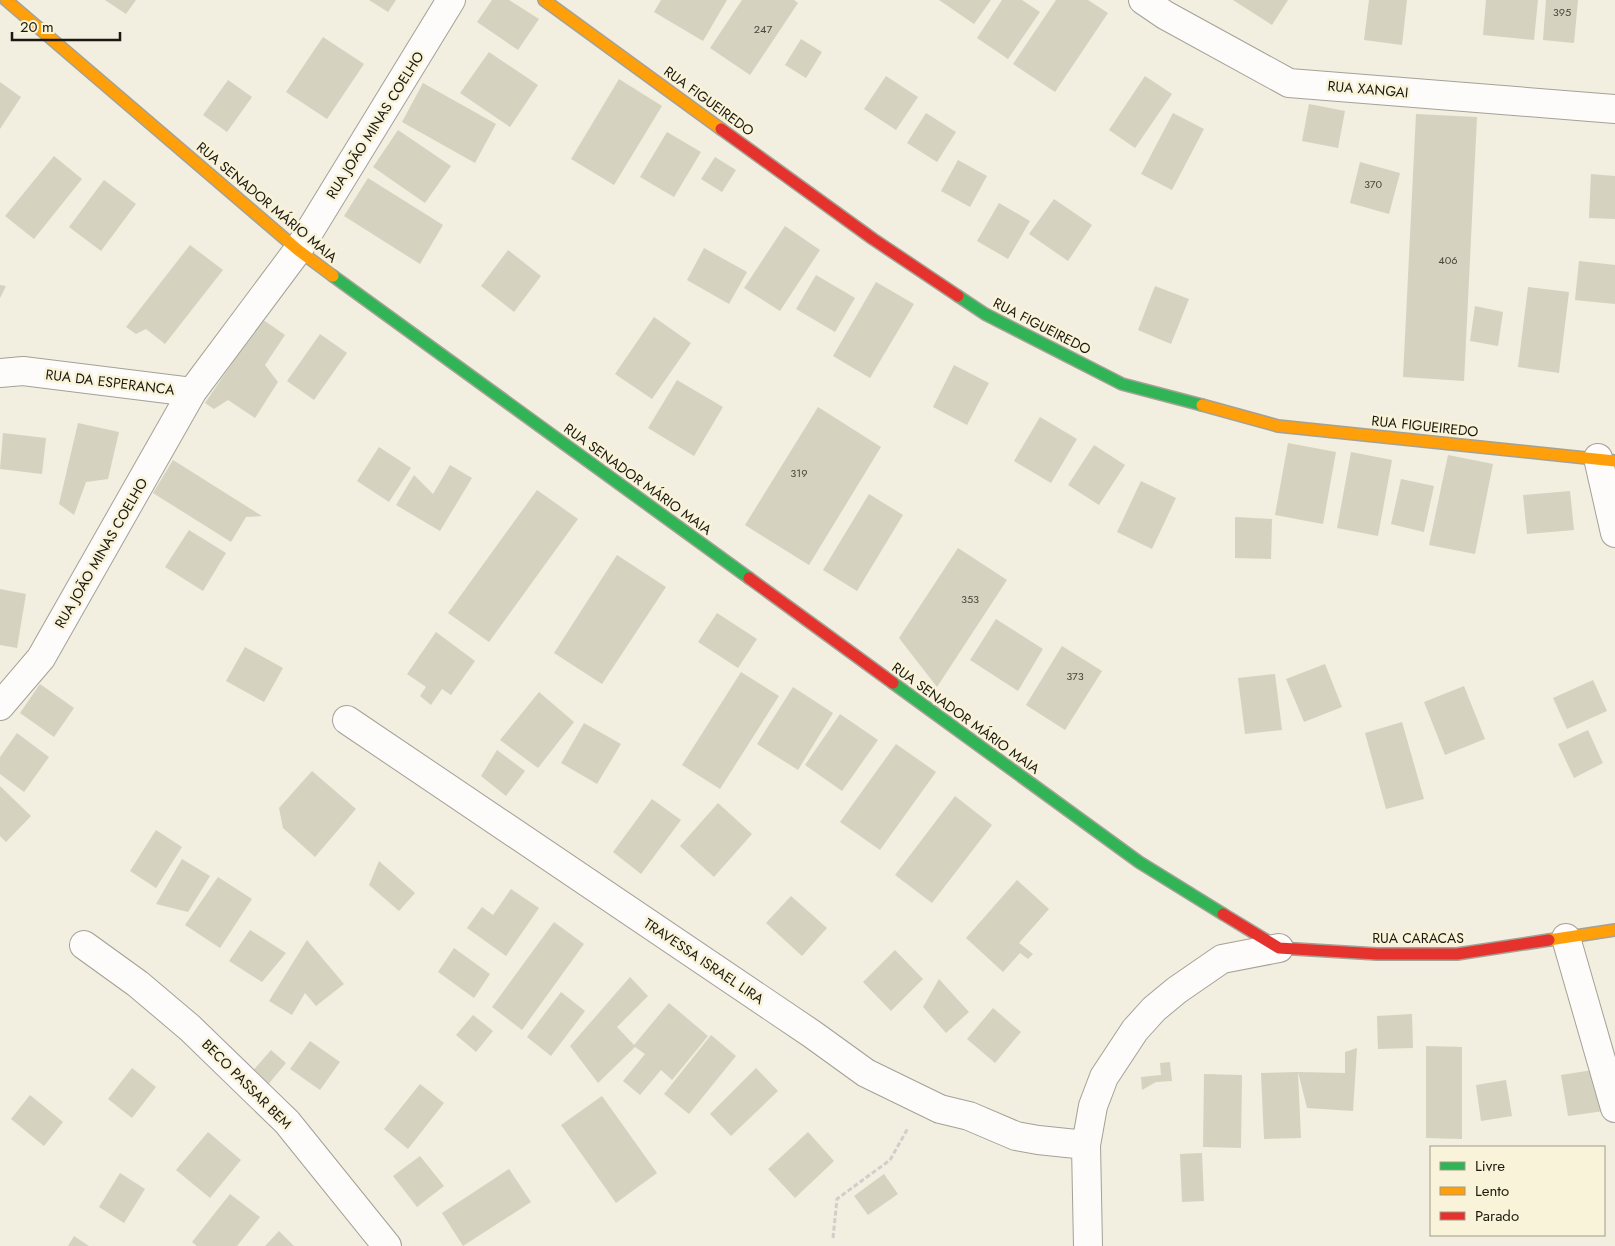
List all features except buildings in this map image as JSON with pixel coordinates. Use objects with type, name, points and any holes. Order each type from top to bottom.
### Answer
[{"type":"street","name":"RUA SENADOR MÁRIO MAIA","points":[[6,0],[298,250],[1139,862],[1279,948]]},
{"type":"street","name":"RUA JOÃO MINAS COELHO","points":[[298,250],[452,0]]},
{"type":"street","name":"RUA FIGUEIREDO","points":[[544,0],[873,239],[985,314],[1122,384],[1278,426],[1606,459]]},
{"type":"street","name":"RUA XANGAI","points":[[1143,0],[1165,16],[1289,83],[1615,109]]},
{"type":"street","name":"RUA DA ESPERANCA","points":[[0,373],[23,371],[192,392],[298,250]]},
{"type":"street","name":"RUA JOÃO MINAS COELHO","points":[[0,706],[41,658],[192,392]]},
{"type":"street","points":[[1606,459],[1615,533]]},
{"type":"street","name":"TRAVESSA ISRAEL LIRA","points":[[347,720],[812,1034],[866,1073],[922,1102],[968,1116],[1016,1136],[1086,1145]]},
{"type":"street","name":"RUA CARACAS","points":[[1279,948],[1377,954],[1457,954],[1615,930]]},
{"type":"street","points":[[1566,938],[1615,1108]]},
{"type":"street","name":"BECO PASSAR BEM","points":[[84,945],[138,984],[190,1028],[287,1122],[387,1246]]},
{"type":"street","points":[[1088,1246],[1086,1145],[1093,1106],[1104,1077],[1135,1030],[1154,1009],[1177,990],[1222,959],[1279,948]]},
{"type":"path","points":[[833,1238],[837,1199],[890,1160],[922,1102]]},
{"type":"traffic: fast","points":[[333,276],[749,578]]},
{"type":"traffic: fast","points":[[958,296],[985,314],[1122,384],[1202,405]]},
{"type":"traffic: fast","points":[[893,683],[1139,862],[1223,914]]},
{"type":"traffic: slow","points":[[6,0],[298,250],[333,276]]},
{"type":"traffic: slow","points":[[544,0],[721,129]]},
{"type":"traffic: slow","points":[[1202,405],[1278,426],[1615,461]]},
{"type":"traffic: slow","points":[[1549,940],[1615,930]]},
{"type":"traffic: jam","points":[[721,129],[873,239],[958,296]]},
{"type":"traffic: jam","points":[[749,578],[893,683]]},
{"type":"traffic: jam","points":[[1223,914],[1279,948],[1377,954],[1457,954],[1549,940]]}]
